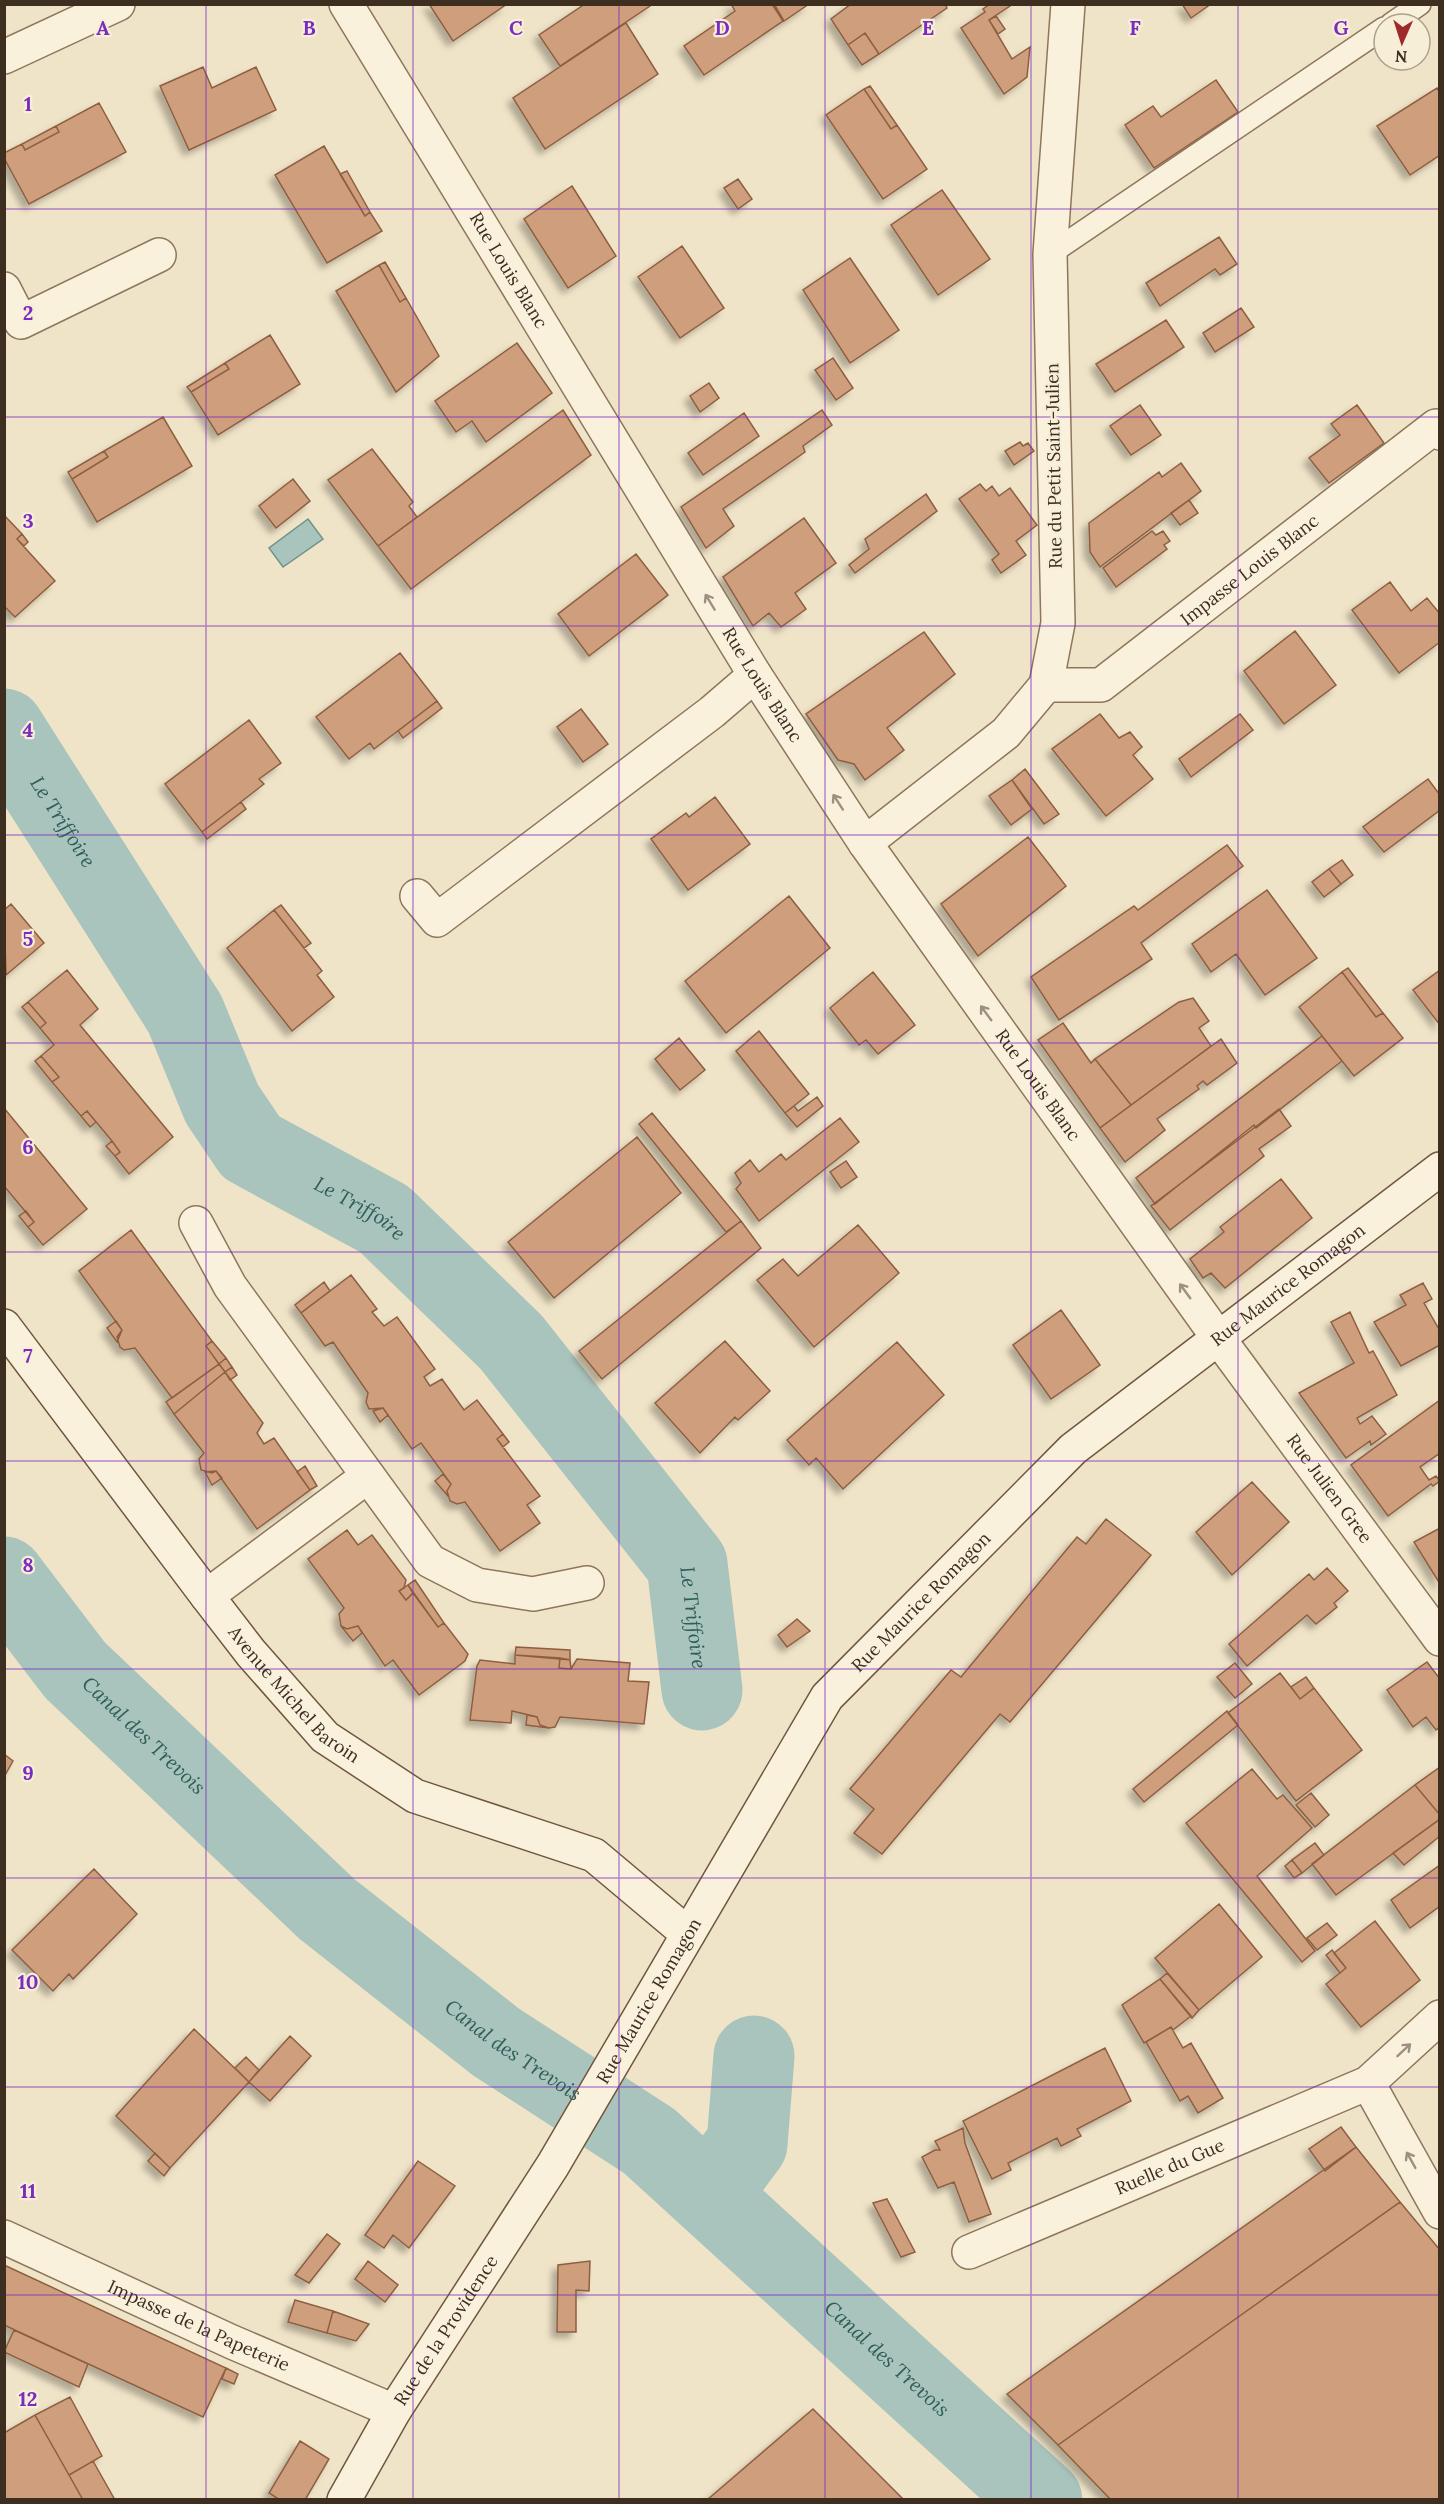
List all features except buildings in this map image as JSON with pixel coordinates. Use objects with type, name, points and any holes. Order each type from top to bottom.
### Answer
[{"type":"street","points":[[4,57],[118,4]]},
{"type":"street","name":"Rue Louis Blanc","points":[[346,4],[755,675],[865,843],[1219,1339]]},
{"type":"street","name":"Rue du Petit Saint-Julien","points":[[865,843],[1006,733],[1046,685],[1058,623],[1050,254],[1068,4]]},
{"type":"street","points":[[4,289],[21,322],[159,255]]},
{"type":"street","name":"Impasse Louis Blanc","points":[[1046,685],[1101,685],[1436,426],[1440,433]]},
{"type":"street","points":[[417,896],[437,920],[712,712],[755,675]]},
{"type":"street","name":"Rue Maurice Romagon","points":[[553,2165],[827,1697],[1074,1449],[1440,1169]]},
{"type":"street","points":[[196,1223],[230,1286],[430,1561],[477,1585],[533,1594],[587,1583]]},
{"type":"street","name":"Avenue Michel Baroin","points":[[4,1326],[251,1653],[325,1737],[415,1796],[594,1855],[688,1934]]},
{"type":"street","name":"Rue Julien Gree","points":[[1219,1339],[1440,1639]]},
{"type":"street","points":[[207,1596],[368,1476]]},
{"type":"street","name":"Ruelle du Gue","points":[[969,2252],[1368,2083],[1440,2017]]},
{"type":"street","points":[[1368,2083],[1440,2212]]},
{"type":"street","name":"Rue de la Providence","points":[[344,2499],[394,2411],[553,2165]]},
{"type":"street","name":"Impasse de la Papeterie","points":[[4,2237],[232,2342],[394,2411]]},
{"type":"lane","points":[[1050,254],[1372,36]]},
{"type":"water","points":[[308,519],[323,539],[283,567],[269,548]]},
{"type":"waterway","name":"Le Triffoire","points":[[4,729],[185,1014],[222,1104],[251,1147],[384,1219],[511,1342],[687,1564],[702,1690]]},
{"type":"waterway","name":"Canal des Trevois","points":[[4,1577],[75,1670],[327,1909],[496,2042],[649,2141],[1042,2500]]},
{"type":"waterway","name":"Le Triffoire","points":[[709,2195],[747,2144],[754,2056]]}]
